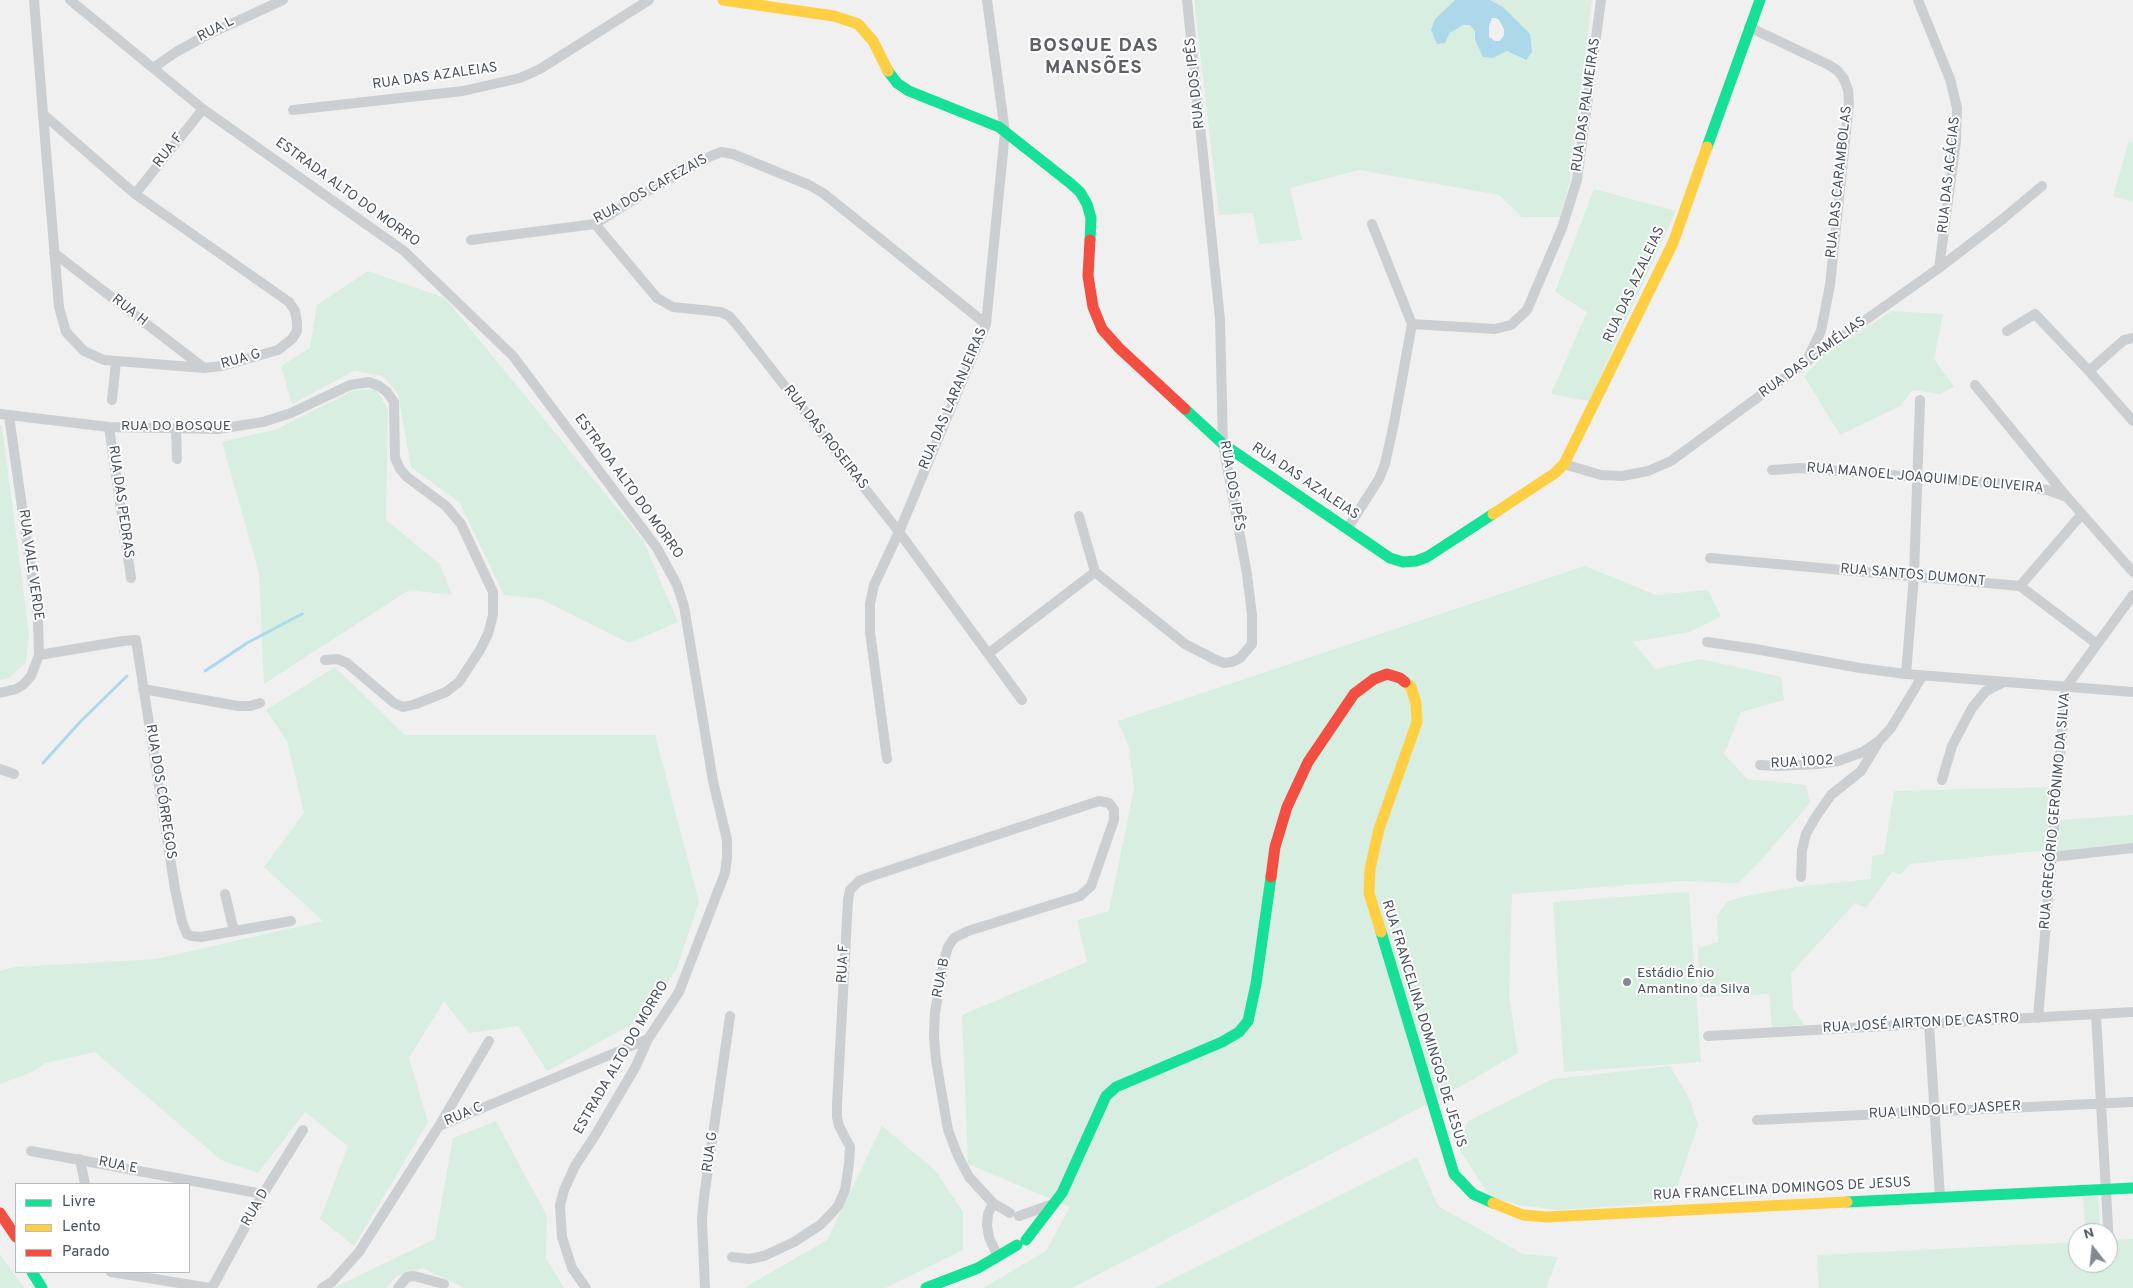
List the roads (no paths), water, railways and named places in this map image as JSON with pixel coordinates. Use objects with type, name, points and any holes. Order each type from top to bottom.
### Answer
[{"type":"street","name":"RUA G","points":[[34,0],[43,114],[54,253],[59,307],[66,332],[75,344],[92,356],[116,362],[204,368],[222,366],[286,345],[292,339],[297,331],[294,311],[280,294],[135,194],[43,114]]},
{"type":"street","name":"ESTRADA ALTO DO MORRO","points":[[70,0],[203,108],[404,251],[514,356],[656,548],[677,585],[684,606],[713,781],[727,840],[727,858],[721,884],[679,992],[648,1038],[636,1066],[575,1166],[564,1190],[560,1205],[562,1237],[572,1268],[586,1288]]},
{"type":"street","name":"RUA L","points":[[153,68],[207,34],[283,0]]},
{"type":"street","name":"RUA DAS AZALEIAS","points":[[293,110],[463,91],[520,78],[540,69],[649,0]]},
{"type":"street","name":"RUA DAS AZALEIAS","points":[[723,0],[834,16],[858,24],[873,41],[883,64],[897,83],[909,90],[988,122],[1005,132],[1070,183],[1080,192],[1087,204],[1091,218],[1088,276],[1093,307],[1102,329],[1119,348],[1223,444],[1347,530],[1390,558],[1403,562],[1416,561],[1427,557],[1547,479],[1564,464],[1673,243],[1760,0]]},
{"type":"street","name":"RUA DAS LARANJEIRAS","points":[[887,759],[870,632],[870,604],[874,585],[899,532],[986,324],[1005,132],[987,0]]},
{"type":"street","name":"RUA DOS IPÊS","points":[[1095,572],[1185,644],[1224,663],[1240,658],[1248,652],[1252,644],[1252,616],[1247,574],[1223,444],[1220,319],[1187,0]]},
{"type":"street","name":"RUA DAS PALMEIRAS","points":[[1412,324],[1495,330],[1511,325],[1527,310],[1562,228],[1577,180],[1601,0]]},
{"type":"street","name":"RUA DAS ACÁCIAS","points":[[1918,0],[1950,79],[1957,108],[1956,141],[1939,268]]},
{"type":"street","name":"RUA DAS CARAMBOLAS","points":[[1749,27],[1829,65],[1838,71],[1844,79],[1848,90],[1830,285],[1821,330],[1806,362]]},
{"type":"street","name":"RUA F","points":[[135,194],[203,108]]},
{"type":"street","name":"RUA DOS CAFEZAIS","points":[[471,240],[595,224],[639,196],[721,152],[733,154],[809,185],[830,198],[986,324]]},
{"type":"street","name":"RUA DAS CAMÉLIAS","points":[[1564,464],[1612,476],[1634,475],[1660,467],[1689,449],[1806,362],[1939,268],[2042,186]]},
{"type":"street","name":"RUA DAS ROSEIRAS","points":[[595,224],[657,298],[673,306],[712,310],[729,316],[899,532],[989,652],[1022,700]]},
{"type":"street","points":[[1347,530],[1379,479],[1385,464],[1412,324],[1372,224]]},
{"type":"street","name":"RUA H","points":[[54,253],[204,368]]},
{"type":"street","points":[[2007,331],[2035,314],[2133,421]]},
{"type":"street","points":[[2089,371],[2124,340],[2133,338]]},
{"type":"street","points":[[112,400],[116,362]]},
{"type":"street","name":"RUA DO BOSQUE","points":[[5,415],[109,427],[218,429],[262,422],[291,413],[359,383],[374,384],[387,392],[394,402],[395,458],[400,469],[407,477],[446,506],[461,524],[493,592],[493,614],[488,634],[459,682],[446,692],[416,704],[403,707],[394,703],[347,663],[337,659],[325,660]]},
{"type":"street","points":[[1975,385],[2067,497],[2133,572]]},
{"type":"street","points":[[1906,674],[1914,576],[1920,400]]},
{"type":"street","name":"RUA VALE VERDE","points":[[0,693],[23,685],[31,676],[40,655],[38,619],[5,415]]},
{"type":"street","name":"RUA DAS PEDRAS","points":[[109,427],[131,578]]},
{"type":"street","points":[[176,428],[177,459]]},
{"type":"street","name":"RUA MANOEL JOAQUIM DE OLIVEIRA","points":[[1772,470],[1800,468],[2018,486],[2047,490],[2067,497]]},
{"type":"street","points":[[2082,514],[2020,586],[2097,644]]},
{"type":"street","points":[[989,652],[1095,572],[1079,516]]},
{"type":"street","name":"RUA SANTOS DUMONT","points":[[1710,558],[2020,586]]},
{"type":"street","name":"RUA GREGÓRIO GERÔNIMO DA SILVA","points":[[2038,1018],[2066,687],[2133,595]]},
{"type":"street","name":"RUA DOS CÓRREGOS","points":[[40,655],[136,640],[182,922],[187,934],[200,937],[291,921]]},
{"type":"street","points":[[1706,642],[1906,674],[2133,692]]},
{"type":"street","name":"RUA FRANCELINA DOMINGOS DE JESUS","points":[[998,1257],[1021,1242],[1049,1212],[1062,1193],[1106,1096],[1116,1087],[1222,1042],[1240,1032],[1248,1021],[1256,984],[1275,847],[1287,807],[1308,762],[1354,694],[1374,679],[1387,674],[1400,678],[1411,687],[1416,703],[1416,722],[1379,829],[1370,869],[1369,893],[1447,1156],[1454,1174],[1473,1194],[1523,1215],[1546,1217],[2133,1188]]},
{"type":"street","name":"RUA 1002","points":[[1760,765],[1790,766],[1838,761],[1863,752],[1880,740],[1896,722],[1924,675]]},
{"type":"street","points":[[1942,780],[1952,746],[1972,708],[1986,691],[2004,682]]},
{"type":"street","points":[[143,689],[238,706],[250,706],[260,703]]},
{"type":"street","points":[[1801,878],[1802,850],[1806,834],[1815,818],[1831,795],[1861,771],[1880,740]]},
{"type":"street","points":[[0,769],[14,774]]},
{"type":"street","name":"RUA F","points":[[732,1257],[749,1259],[764,1256],[794,1242],[820,1225],[829,1216],[838,1206],[845,1190],[850,1147],[839,1126],[837,1105],[850,890],[859,881],[869,877],[1099,800],[1109,804],[1114,810],[1114,820]]},
{"type":"street","name":"RUA B","points":[[1053,1204],[1028,1214],[1015,1214],[993,1203],[970,1177],[958,1156],[948,1130],[936,1060],[935,1012],[945,957],[948,947],[954,938],[968,931],[1080,896],[1091,886],[1114,820]]},
{"type":"street","points":[[2052,857],[2133,848]]},
{"type":"street","points":[[225,894],[234,931]]},
{"type":"street","name":"RUA JOSÉ AIRTON DE CASTRO","points":[[1708,1036],[2133,1012]]},
{"type":"street","points":[[2096,1014],[2108,1223]]},
{"type":"street","name":"RUA G","points":[[705,1288],[702,1220],[704,1197],[730,1016]]},
{"type":"street","points":[[1929,1024],[1940,1197]]},
{"type":"street","name":"RUA C","points":[[322,1288],[337,1277],[360,1252],[439,1126],[648,1038]]},
{"type":"street","points":[[439,1126],[489,1041]]},
{"type":"street","name":"RUA LINDOLFO JASPER","points":[[1757,1120],[2133,1102]]},
{"type":"street","name":"RUA D","points":[[211,1288],[263,1194],[303,1130]]},
{"type":"street","name":"RUA E","points":[[31,1151],[263,1194]]},
{"type":"street","points":[[80,1159],[85,1183]]},
{"type":"street","points":[[926,1288],[978,1268],[998,1257],[989,1238],[987,1225],[988,1214],[993,1203]]},
{"type":"street","points":[[0,1213],[15,1236]]},
{"type":"street","points":[[33,1273],[42,1288]]},
{"type":"street","points":[[117,1273],[211,1288]]},
{"type":"street","points":[[398,1288],[407,1277],[414,1276],[444,1284]]},
{"type":"water","points":[[1455,0],[1490,0],[1503,7],[1530,34],[1532,52],[1526,60],[1507,51],[1493,58],[1483,57],[1475,40],[1475,31],[1470,25],[1463,25],[1450,33],[1445,43],[1437,44],[1431,30],[1435,19]],"holes":[[[1492,18],[1496,18],[1504,29],[1504,35],[1500,41],[1495,41],[1489,37],[1489,26]]]},
{"type":"waterway","points":[[205,671],[247,643],[302,614]]},
{"type":"waterway","points":[[43,763],[80,722],[127,676]]},
{"type":"place","name":"Estádio Ênio Amantino da Silva","points":[[1627,982]]},
{"type":"district","name":"BOSQUE DAS MANSÕES","points":[[1094,58]]}]
